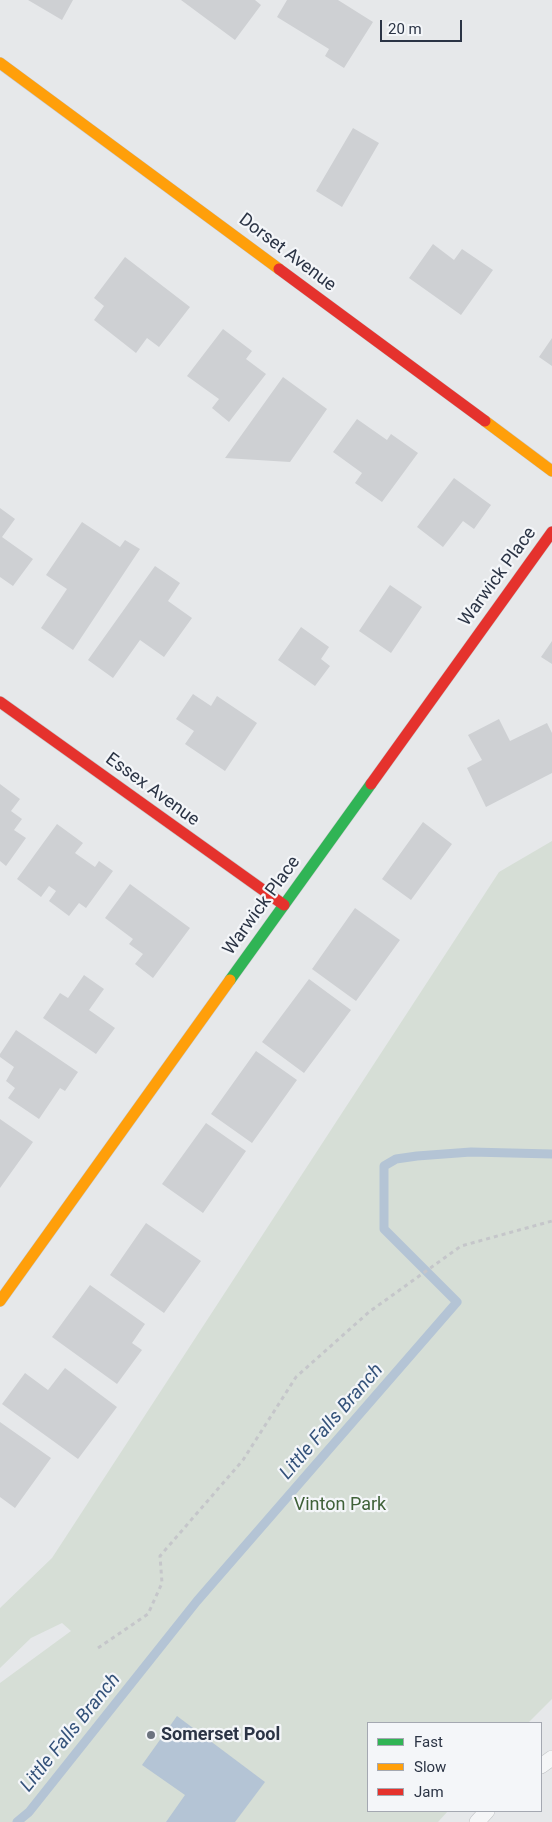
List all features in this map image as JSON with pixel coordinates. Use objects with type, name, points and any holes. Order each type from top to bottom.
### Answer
[{"type":"street","name":"Dorset Avenue","points":[[0,63],[552,471]]},
{"type":"street","name":"Warwick Place","points":[[0,1301],[552,532]]},
{"type":"street","name":"Essex Avenue","points":[[0,702],[284,905]]},
{"type":"lane","points":[[477,1822],[485,1812]]},
{"type":"path","points":[[98,1648],[148,1614],[162,1583],[160,1556],[243,1460],[296,1377],[369,1312],[461,1246],[552,1221]]},
{"type":"green space","name":"Vinton Park","points":[[552,841],[552,1699],[529,1722],[367,1722],[367,1812],[447,1812],[438,1822],[0,1822],[0,1683],[71,1631],[62,1623],[31,1638],[0,1668],[0,1608],[52,1558],[499,872]]},
{"type":"water","points":[[177,1716],[265,1782],[235,1822],[166,1822],[185,1795],[142,1765]]},
{"type":"building","points":[[28,0],[73,0],[62,20]]},
{"type":"building","points":[[181,0],[255,0],[261,5],[235,40]]},
{"type":"building","points":[[287,0],[338,0],[373,22],[344,68],[325,56],[329,49],[277,17]]},
{"type":"building","points":[[353,128],[379,143],[342,207],[316,191]]},
{"type":"building","points":[[433,244],[454,260],[462,249],[493,270],[461,315],[409,278]]},
{"type":"building","points":[[125,257],[190,307],[159,347],[147,338],[136,353],[94,320],[104,306],[94,298]]},
{"type":"building","points":[[223,329],[252,351],[246,359],[266,374],[229,422],[212,408],[219,399],[187,376]]},
{"type":"building","points":[[552,338],[552,366],[539,357]]},
{"type":"building","points":[[283,377],[327,409],[290,462],[225,458]]},
{"type":"building","points":[[357,419],[387,440],[391,434],[418,453],[382,502],[355,483],[362,473],[333,452]]},
{"type":"building","points":[[454,478],[491,505],[474,529],[463,521],[443,547],[417,527]]},
{"type":"building","points":[[0,508],[15,519],[2,537],[33,559],[13,586],[0,577]]},
{"type":"building","points":[[82,522],[120,547],[125,540],[140,549],[73,650],[41,628],[67,589],[46,575]]},
{"type":"building","points":[[155,566],[180,583],[168,601],[192,618],[164,657],[140,640],[113,678],[88,660]]},
{"type":"building","points":[[390,585],[422,607],[391,653],[359,631]]},
{"type":"building","points":[[301,627],[329,647],[321,659],[330,666],[315,686],[278,660]]},
{"type":"building","points":[[552,641],[552,664],[541,657]]},
{"type":"building","points":[[193,694],[211,706],[217,696],[257,723],[225,771],[185,744],[194,731],[176,719]]},
{"type":"building","points":[[499,719],[510,741],[547,723],[552,733],[552,773],[486,807],[467,768],[482,760],[468,735]]},
{"type":"building","points":[[0,784],[20,799],[11,811],[22,819],[14,830],[26,838],[6,866],[0,861]]},
{"type":"building","points":[[423,822],[452,844],[411,900],[382,879]]},
{"type":"building","points":[[57,824],[83,843],[75,853],[95,867],[99,861],[113,871],[86,908],[79,903],[69,916],[49,901],[56,891],[49,886],[41,897],[17,879]]},
{"type":"building","points":[[130,884],[190,928],[153,978],[135,964],[143,954],[129,944],[133,939],[105,918]]},
{"type":"building","points":[[355,908],[400,940],[356,1001],[312,969]]},
{"type":"building","points":[[84,975],[104,989],[89,1010],[115,1028],[96,1054],[43,1018],[60,993],[68,998]]},
{"type":"building","points":[[309,979],[351,1010],[304,1073],[262,1042]]},
{"type":"building","points":[[16,1030],[78,1072],[65,1091],[60,1088],[39,1119],[8,1098],[15,1088],[6,1081],[14,1067],[0,1057],[0,1054]]},
{"type":"building","points":[[256,1051],[297,1080],[252,1143],[211,1114]]},
{"type":"building","points":[[0,1119],[33,1142],[0,1188]]},
{"type":"building","points":[[206,1123],[246,1151],[203,1213],[162,1184]]},
{"type":"building","points":[[146,1223],[201,1261],[164,1313],[110,1275]]},
{"type":"building","points":[[90,1285],[145,1324],[132,1343],[142,1350],[117,1384],[52,1337]]},
{"type":"building","points":[[65,1368],[117,1407],[78,1459],[2,1404],[25,1373],[48,1390]]},
{"type":"building","points":[[0,1422],[51,1458],[15,1508],[0,1497]]},
{"type":"waterway","name":"Little Falls Branch","points":[[17,1822],[29,1812],[197,1601],[457,1302],[384,1229],[384,1166],[396,1159],[471,1152],[552,1154]]},
{"type":"traffic: fast","points":[[230,980],[371,784]]},
{"type":"traffic: slow","points":[[0,63],[279,269]]},
{"type":"traffic: slow","points":[[485,421],[552,471]]},
{"type":"traffic: slow","points":[[0,1301],[230,980]]},
{"type":"traffic: jam","points":[[279,269],[485,421]]},
{"type":"traffic: jam","points":[[371,784],[552,532]]},
{"type":"traffic: jam","points":[[0,702],[284,905]]},
{"type":"place","name":"Somerset Pool","points":[[151,1735]]}]
